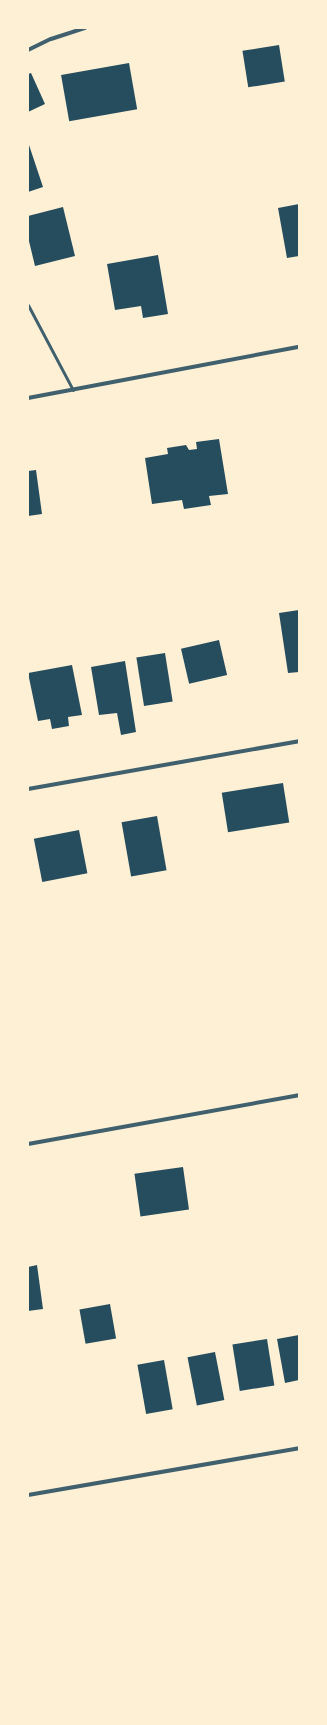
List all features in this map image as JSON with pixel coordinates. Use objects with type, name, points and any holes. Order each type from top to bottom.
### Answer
[{"type":"street","points":[[28,50],[51,39],[85,28]]},
{"type":"street","points":[[28,398],[299,347]]},
{"type":"street","points":[[28,789],[299,741]]},
{"type":"street","points":[[28,1144],[299,1095]]},
{"type":"street","points":[[28,1495],[299,1448]]},
{"type":"lane","points":[[28,305],[73,390]]},
{"type":"building","points":[[279,45],[285,82],[248,87],[242,51]]},
{"type":"building","points":[[129,63],[137,109],[69,121],[61,75]]},
{"type":"building","points":[[31,73],[45,104],[28,112],[28,74]]},
{"type":"building","points":[[28,142],[43,187],[28,192]]},
{"type":"building","points":[[299,204],[299,256],[287,258],[278,208]]},
{"type":"building","points":[[63,207],[75,256],[35,266],[28,237],[28,216]]},
{"type":"building","points":[[158,255],[168,314],[143,318],[141,306],[115,310],[107,264]]},
{"type":"building","points":[[219,439],[228,494],[209,496],[211,505],[184,509],[182,500],[152,504],[145,458],[168,454],[167,448],[186,445],[189,450],[197,449],[196,442]]},
{"type":"building","points":[[36,470],[42,514],[28,516],[28,471]]},
{"type":"building","points":[[299,610],[299,672],[288,673],[279,613]]},
{"type":"building","points":[[219,640],[227,675],[189,684],[181,649]]},
{"type":"building","points":[[165,653],[173,701],[144,706],[136,658]]},
{"type":"building","points":[[125,661],[136,732],[121,735],[117,713],[99,715],[91,667]]},
{"type":"building","points":[[72,665],[82,715],[68,717],[69,726],[52,729],[50,719],[38,721],[28,673]]},
{"type":"building","points":[[283,783],[289,823],[228,832],[222,793]]},
{"type":"building","points":[[157,816],[167,870],[131,876],[122,822]]},
{"type":"building","points":[[79,830],[87,873],[42,882],[34,839]]},
{"type":"building","points":[[183,1167],[189,1210],[140,1216],[134,1174]]},
{"type":"building","points":[[37,1265],[43,1309],[28,1311],[28,1267]]},
{"type":"building","points":[[110,1304],[116,1338],[86,1344],[79,1309]]},
{"type":"building","points":[[299,1335],[299,1380],[285,1383],[277,1339]]},
{"type":"building","points":[[267,1339],[274,1385],[240,1391],[232,1344]]},
{"type":"building","points":[[215,1352],[224,1400],[197,1405],[188,1357]]},
{"type":"building","points":[[164,1360],[173,1409],[146,1414],[137,1365]]}]
